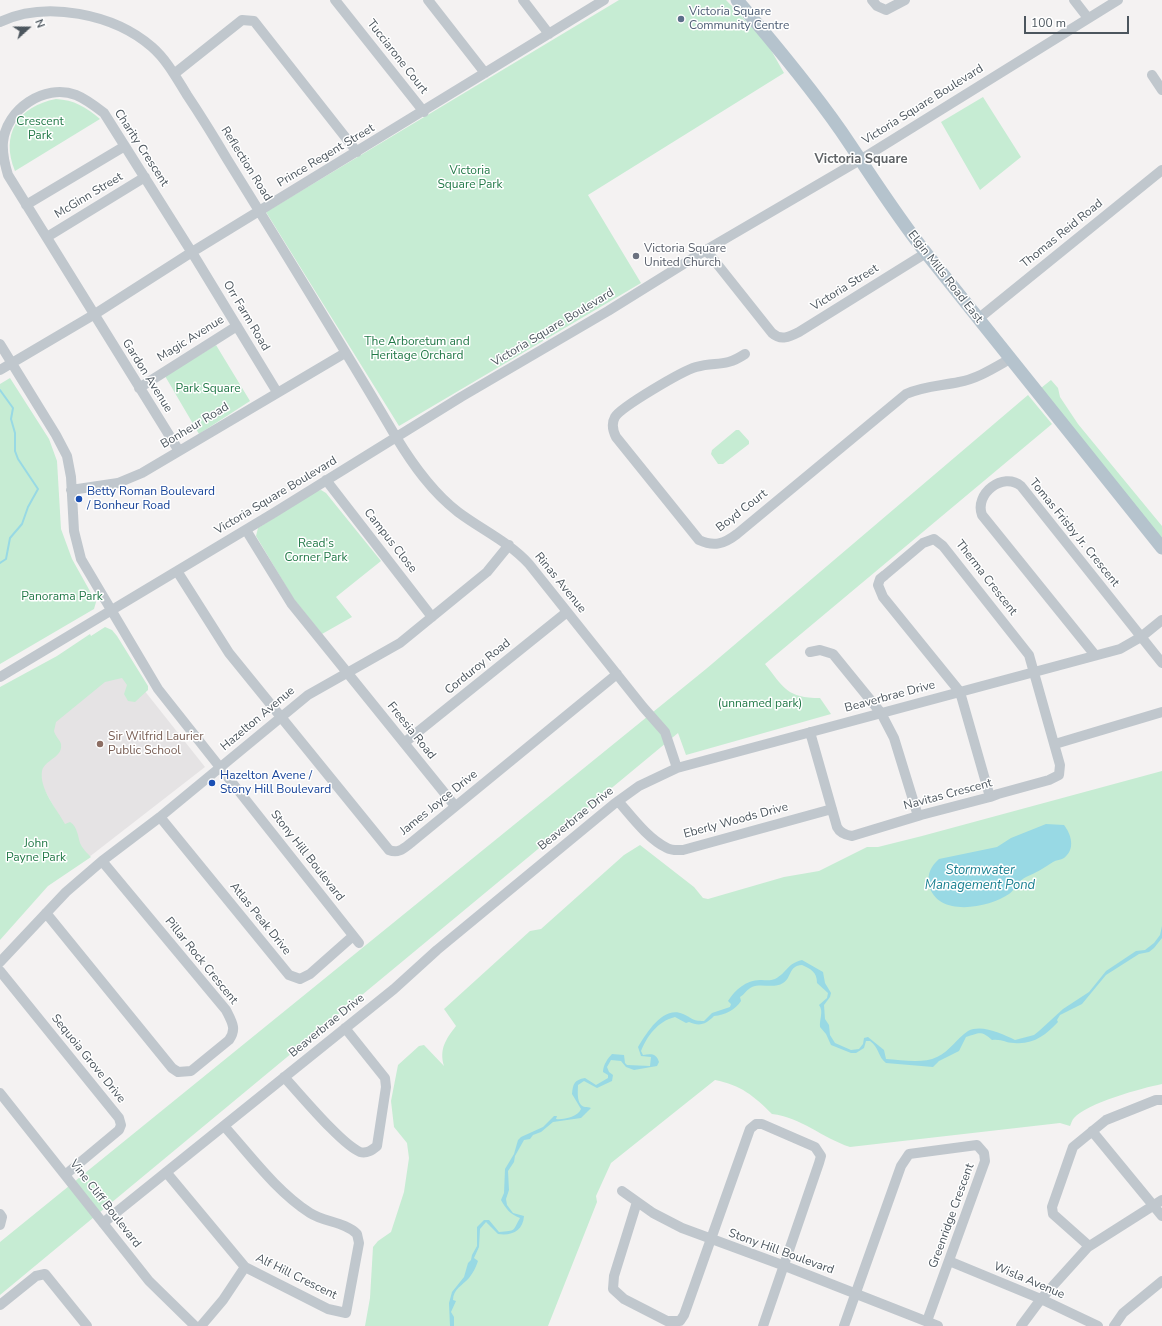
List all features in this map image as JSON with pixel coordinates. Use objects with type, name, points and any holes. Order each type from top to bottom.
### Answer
[{"type":"main road","name":"Elgin Mills Road East","points":[[737,0],[794,68],[860,160],[894,211],[926,254],[1162,548]]},
{"type":"street","name":"Tucciarone Court","points":[[335,0],[424,112]]},
{"type":"street","points":[[428,0],[485,73]]},
{"type":"street","points":[[523,0],[549,34]]},
{"type":"street","name":"Prince Regent Street","points":[[0,370],[95,314],[192,252],[424,112],[604,0]]},
{"type":"street","points":[[872,0],[877,6],[886,10],[905,0]]},
{"type":"street","points":[[1074,0],[1088,18]]},
{"type":"street","name":"Victoria Square Boulevard","points":[[0,677],[246,530],[396,437],[608,311],[706,250],[860,160],[1118,0]]},
{"type":"street","name":"Reflection Road","points":[[0,22],[31,13],[60,10],[92,15],[123,26],[154,48],[174,74],[260,212],[396,437]]},
{"type":"street","points":[[174,74],[242,20],[254,21],[357,152]]},
{"type":"street","points":[[1152,75],[1162,90]]},
{"type":"street","name":"Charity Crescent","points":[[95,314],[8,175],[4,161],[3,142],[9,123],[18,110],[29,101],[42,94],[58,92],[75,94],[93,104],[104,113],[192,252]]},
{"type":"street","points":[[26,205],[125,146]]},
{"type":"street","name":"Thomas Reid Road","points":[[978,319],[1162,170]]},
{"type":"street","name":"McGinn Street","points":[[46,237],[145,177]]},
{"type":"street","name":"Victoria Street","points":[[706,250],[772,333],[777,337],[786,338],[926,254]]},
{"type":"street","name":"Orr Farm Road","points":[[192,252],[277,392]]},
{"type":"street","name":"Gardon Avenue","points":[[95,314],[179,451]]},
{"type":"street","name":"Magic Avenue","points":[[139,388],[237,326]]},
{"type":"street","name":"Stony Hill Boulevard","points":[[0,344],[62,445],[70,468],[74,531],[78,551],[158,689],[356,939]]},
{"type":"street","name":"Bonheur Road","points":[[71,490],[118,483],[142,473],[345,353]]},
{"type":"street","name":"Boyd Court","points":[[745,354],[728,363],[697,367],[688,370],[635,401],[616,415],[613,420],[612,431],[616,437],[699,540],[707,544],[721,544],[737,534],[906,394],[919,388],[960,382],[994,368],[1010,358]]},
{"type":"street","name":"Rinas Avenue","points":[[396,437],[423,476],[446,502],[509,545],[529,564],[617,674],[661,726],[668,738],[677,768]]},
{"type":"street","name":"Campus Close","points":[[326,480],[432,617]]},
{"type":"street","name":"Tomas Frisby Jr. Crescent","points":[[1095,655],[982,515],[980,505],[981,500],[984,495],[1002,481],[1012,480],[1021,486],[1141,637]]},
{"type":"street","name":"Freesia Road","points":[[246,530],[291,604],[455,806]]},
{"type":"street","name":"Therma Crescent","points":[[960,692],[883,597],[878,585],[880,579],[885,574],[928,541],[934,539],[944,546],[1026,650],[1035,672]]},
{"type":"street","name":"Hazelton Avenue","points":[[0,962],[22,941],[46,913],[102,861],[160,817],[308,695],[396,646],[487,572],[509,545]]},
{"type":"street","name":"James Joyce Drive","points":[[177,571],[229,654],[389,850],[395,852],[400,851],[617,674]]},
{"type":"street","name":"Corduroy Road","points":[[404,743],[567,612]]},
{"type":"street","name":"Beaverbrae Drive","points":[[103,1223],[345,1028],[618,801],[639,786],[677,768],[1120,649],[1141,637],[1162,620]]},
{"type":"street","points":[[1141,637],[1162,663]]},
{"type":"street","points":[[810,652],[820,650],[833,654],[881,713],[894,738],[918,816]]},
{"type":"street","name":"Navitas Crescent","points":[[810,732],[839,831],[852,836],[1057,777],[1061,770],[1035,672]]},
{"type":"street","points":[[960,692],[990,797]]},
{"type":"street","points":[[1055,744],[1162,712]]},
{"type":"street","name":"Eberly Woods Drive","points":[[618,801],[659,843],[668,849],[676,850],[683,850],[832,809]]},
{"type":"street","name":"Atlas Peak Drive","points":[[160,817],[289,976],[300,979],[310,974],[356,939]]},
{"type":"street","name":"Pillar Rock Crescent","points":[[46,913],[172,1068],[178,1072],[191,1071],[229,1040],[234,1034],[234,1028],[226,1010],[102,861]]},
{"type":"street","name":"Sequoia Grove Drive","points":[[0,971],[119,1118],[121,1125],[119,1130],[65,1175]]},
{"type":"street","points":[[284,1077],[343,1140],[361,1152],[370,1152],[376,1146],[386,1087],[385,1078],[345,1028]]},
{"type":"street","name":"Vine Cliff Boulevard","points":[[0,1094],[149,1281],[195,1326]]},
{"type":"street","points":[[1089,1246],[1053,1214],[1052,1207],[1073,1147],[1106,1120],[1156,1100],[1162,1100]]},
{"type":"street","points":[[637,1202],[613,1283],[615,1292],[624,1299],[667,1321],[680,1321],[684,1316],[747,1134],[756,1124],[762,1124],[815,1147],[821,1156],[785,1266],[763,1326]]},
{"type":"street","name":"Alf Hill Crescent","points":[[166,1172],[245,1266],[328,1308],[346,1313],[359,1238],[354,1231],[312,1214],[280,1190],[224,1126]]},
{"type":"street","points":[[1092,1130],[1158,1203],[1162,1216]]},
{"type":"street","name":"Greenridge Crescent","points":[[856,1293],[900,1166],[909,1154],[977,1145],[984,1153],[985,1161],[927,1321]]},
{"type":"street","name":"Stony Hill Boulevard","points":[[622,1191],[637,1202],[682,1228],[856,1293],[938,1326]]},
{"type":"street","points":[[1020,1326],[1041,1299],[1089,1246],[1158,1203]]},
{"type":"street","points":[[0,1214],[2,1217],[0,1225]]},
{"type":"street","name":"Wisla Avenue","points":[[949,1261],[1041,1299],[1098,1326]]},
{"type":"street","points":[[201,1326],[223,1300],[245,1266]]},
{"type":"street","points":[[0,1305],[36,1276],[45,1274],[87,1326]]},
{"type":"street","points":[[1114,1326],[1123,1313],[1162,1281]]},
{"type":"street","points":[[844,1326],[856,1293]]},
{"type":"shaded area","name":"Sir Wilfrid Laurier Public School","points":[[96,649],[140,685],[205,767],[84,861],[0,710]]},
{"type":"green space","name":"Victoria Square Park","points":[[619,0],[726,0],[767,43],[784,73],[588,195],[641,283],[399,426],[266,212]]},
{"type":"green space","points":[[983,97],[1021,157],[980,190],[941,122]]},
{"type":"green space","name":"Crescent Park","points":[[56,99],[80,105],[100,119],[15,171],[11,158],[10,146],[11,134],[16,124],[22,115],[31,108]]},
{"type":"green space","name":"Park Square","points":[[216,345],[250,401],[199,434],[165,376]]},
{"type":"green space","name":"Panorama Park","points":[[10,378],[49,439],[57,461],[61,529],[72,559],[96,602],[94,609],[0,664],[0,384]]},
{"type":"green space","points":[[1051,380],[1058,388],[1060,397],[1078,424],[1162,526],[1162,539],[1041,388]]},
{"type":"green space","name":"(unnamed park)","points":[[1028,395],[1052,424],[765,664],[787,690],[800,696],[820,698],[831,714],[686,755],[678,733],[0,1295],[0,1242],[706,669]]},
{"type":"green space","points":[[736,430],[739,430],[749,441],[749,444],[723,464],[718,464],[711,454],[712,450]]},
{"type":"green space","name":"Read's Corner Park","points":[[321,490],[326,493],[381,561],[336,597],[352,617],[322,634],[293,598],[256,536],[258,528],[317,491]]},
{"type":"green space","name":"John Payne Park","points":[[105,627],[112,630],[117,636],[148,686],[148,690],[135,702],[128,701],[124,694],[127,685],[122,678],[105,682],[56,722],[54,731],[61,744],[61,749],[57,756],[44,767],[42,771],[43,785],[49,799],[65,824],[70,822],[74,826],[81,845],[91,857],[48,886],[0,940],[0,687],[57,656],[90,634],[91,636]]},
{"type":"green space","points":[[1162,771],[1162,1084],[1129,1093],[1090,1107],[1074,1118],[1070,1126],[1060,1123],[850,1147],[802,1123],[783,1116],[772,1114],[740,1088],[715,1080],[611,1163],[596,1196],[597,1202],[548,1326],[365,1326],[370,1298],[373,1247],[378,1241],[391,1232],[404,1192],[409,1158],[407,1143],[394,1127],[391,1101],[398,1065],[419,1046],[424,1045],[444,1066],[442,1054],[444,1044],[456,1026],[444,1009],[530,931],[541,929],[624,855],[640,845],[694,887],[703,898],[708,899],[784,877],[819,871],[867,847],[878,847],[922,836]]},
{"type":"water","name":"Stormwater Management Pond","points":[[1046,824],[1064,825],[1069,833],[1071,842],[1068,854],[1064,858],[1054,861],[1024,878],[1009,894],[989,903],[964,907],[953,906],[942,902],[934,895],[929,885],[929,874],[934,864],[939,859],[997,847],[1011,838]]},
{"type":"water","points":[[1162,926],[1162,938],[1154,948],[1149,952],[1139,954],[1106,975],[1082,1004],[1060,1015],[1057,1020],[1058,1022],[1044,1035],[1033,1041],[1011,1043],[992,1040],[980,1033],[974,1034],[966,1037],[959,1051],[939,1061],[933,1067],[886,1063],[881,1058],[873,1043],[870,1041],[866,1041],[864,1048],[856,1053],[851,1053],[831,1045],[826,1034],[820,1027],[821,1010],[819,1005],[827,998],[828,993],[817,983],[816,976],[813,971],[802,965],[794,968],[786,981],[779,985],[756,986],[750,988],[740,997],[741,1001],[733,1009],[726,1013],[714,1016],[703,1024],[686,1023],[675,1017],[663,1022],[646,1040],[641,1051],[643,1055],[651,1054],[655,1056],[659,1062],[657,1066],[634,1070],[626,1067],[621,1061],[611,1060],[607,1067],[609,1072],[613,1075],[612,1081],[597,1088],[584,1081],[578,1085],[578,1098],[580,1104],[591,1108],[581,1118],[553,1122],[541,1132],[533,1135],[530,1139],[524,1140],[515,1156],[514,1162],[508,1171],[509,1190],[506,1199],[507,1205],[513,1213],[524,1216],[523,1221],[519,1229],[508,1234],[498,1234],[486,1222],[480,1229],[479,1247],[474,1258],[478,1261],[467,1281],[453,1296],[453,1300],[456,1301],[451,1312],[454,1317],[454,1326],[450,1326],[449,1303],[452,1292],[464,1277],[468,1263],[471,1260],[477,1246],[477,1227],[484,1220],[489,1220],[499,1232],[513,1230],[520,1218],[509,1211],[501,1200],[504,1193],[505,1169],[514,1154],[518,1140],[521,1137],[543,1127],[554,1116],[557,1116],[556,1119],[562,1119],[577,1114],[581,1109],[572,1094],[576,1081],[585,1078],[596,1085],[608,1078],[608,1075],[603,1072],[603,1069],[612,1054],[624,1055],[625,1063],[627,1065],[650,1066],[651,1057],[641,1056],[638,1047],[650,1028],[662,1017],[676,1012],[694,1020],[704,1021],[712,1013],[730,1007],[731,1004],[728,1001],[741,986],[755,980],[775,979],[790,966],[802,960],[823,972],[825,983],[831,993],[824,1005],[825,1019],[829,1025],[830,1035],[835,1043],[851,1050],[859,1049],[863,1044],[864,1038],[868,1037],[884,1050],[886,1059],[912,1061],[931,1059],[942,1054],[964,1034],[974,1029],[986,1029],[1015,1040],[1034,1035],[1063,1009],[1089,992],[1106,971],[1136,951],[1145,950],[1154,943],[1160,935]]},
{"type":"waterway","points":[[0,390],[13,408],[11,419],[15,433],[15,451],[18,459],[38,489],[28,507],[22,524],[10,538],[6,559],[0,563]]},
{"type":"place","name":"Victoria Square Community Centre","points":[[681,19]]},
{"type":"place","name":"Victoria Square United Church","points":[[636,256]]},
{"type":"place","name":"Betty Roman Boulevard / Bonheur Road","points":[[79,499]]},
{"type":"place","name":"Sir Wilfrid Laurier Public School","points":[[100,744]]},
{"type":"place","name":"Hazelton Avene / Stony Hill Boulevard","points":[[212,783]]},
{"type":"district","name":"Victoria Square","points":[[861,160]]},
{"type":"park label","name":"The Arboretum and Heritage Orchard","points":[[417,349]]}]
